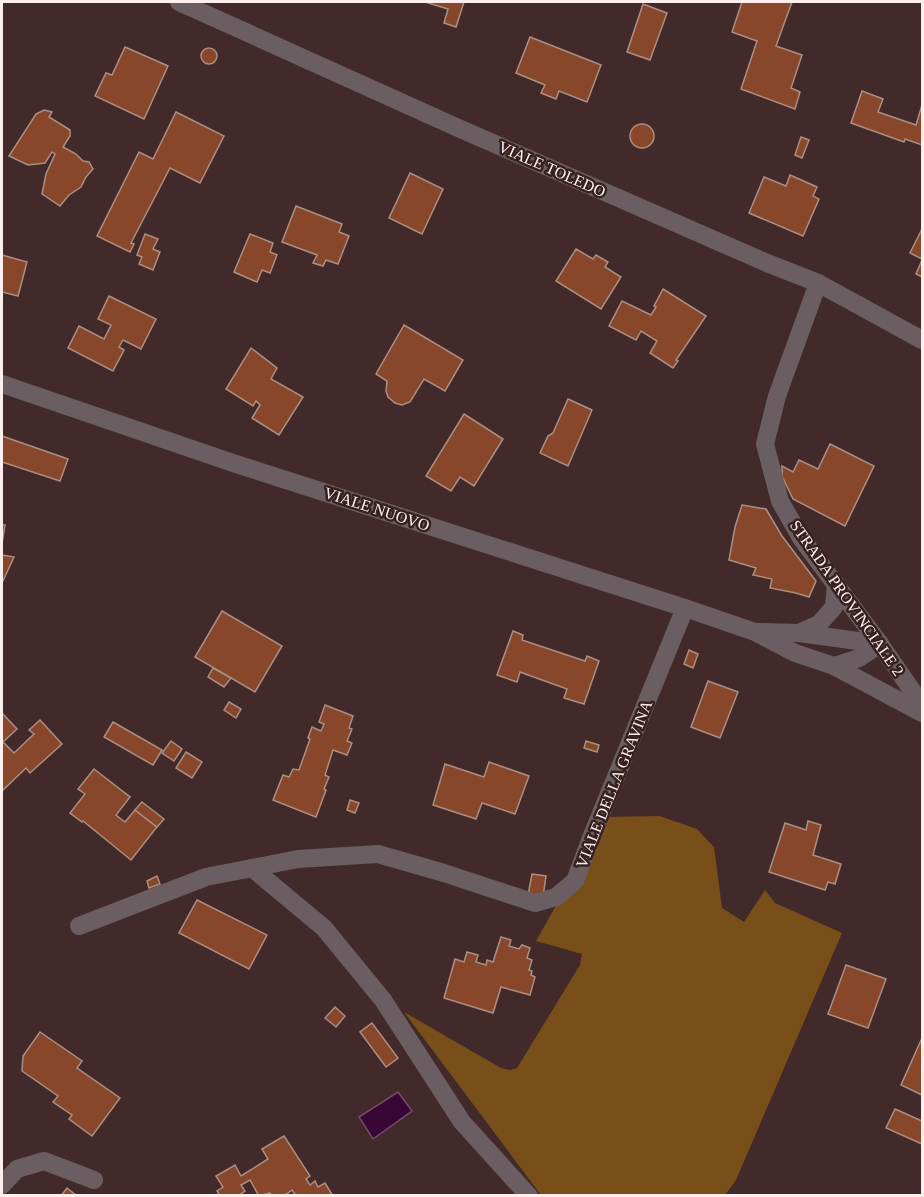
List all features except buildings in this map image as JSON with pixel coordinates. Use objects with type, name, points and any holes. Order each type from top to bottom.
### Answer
[{"type":"street","name":"VIALE TOLEDO","points":[[179,2],[456,127],[766,263],[818,283],[922,340]]},
{"type":"street","name":"STRADA PROVINCIALE 2","points":[[818,283],[777,396],[765,444],[780,501],[801,538],[922,705]]},
{"type":"street","name":"VIALE NUOVO","points":[[2,384],[259,471],[755,632],[795,653],[834,666],[922,713]]},
{"type":"street","points":[[799,633],[819,624],[834,608],[836,584]]},
{"type":"street","name":"VIALE DELLA GRAVINA","points":[[79,926],[207,877],[298,858],[378,854],[535,903],[556,897],[576,881],[591,838],[685,608]]},
{"type":"street","name":"VIALE NUOVO","points":[[755,632],[799,633],[880,644]]},
{"type":"street","points":[[834,666],[860,658],[880,644]]},
{"type":"street","points":[[252,868],[324,928],[383,1000],[462,1122],[529,1196]]},
{"type":"street","points":[[2,1185],[17,1169],[44,1161],[94,1180]]},
{"type":"shaded area","points":[[659,816],[697,829],[714,847],[722,908],[744,922],[765,890],[775,903],[842,933],[736,1180],[725,1195],[541,1195],[404,1012],[501,1068],[510,1070],[517,1068],[580,965],[582,954],[536,941],[606,817]]},
{"type":"shaded area","points":[[398,1092],[412,1111],[373,1139],[359,1117]]}]
